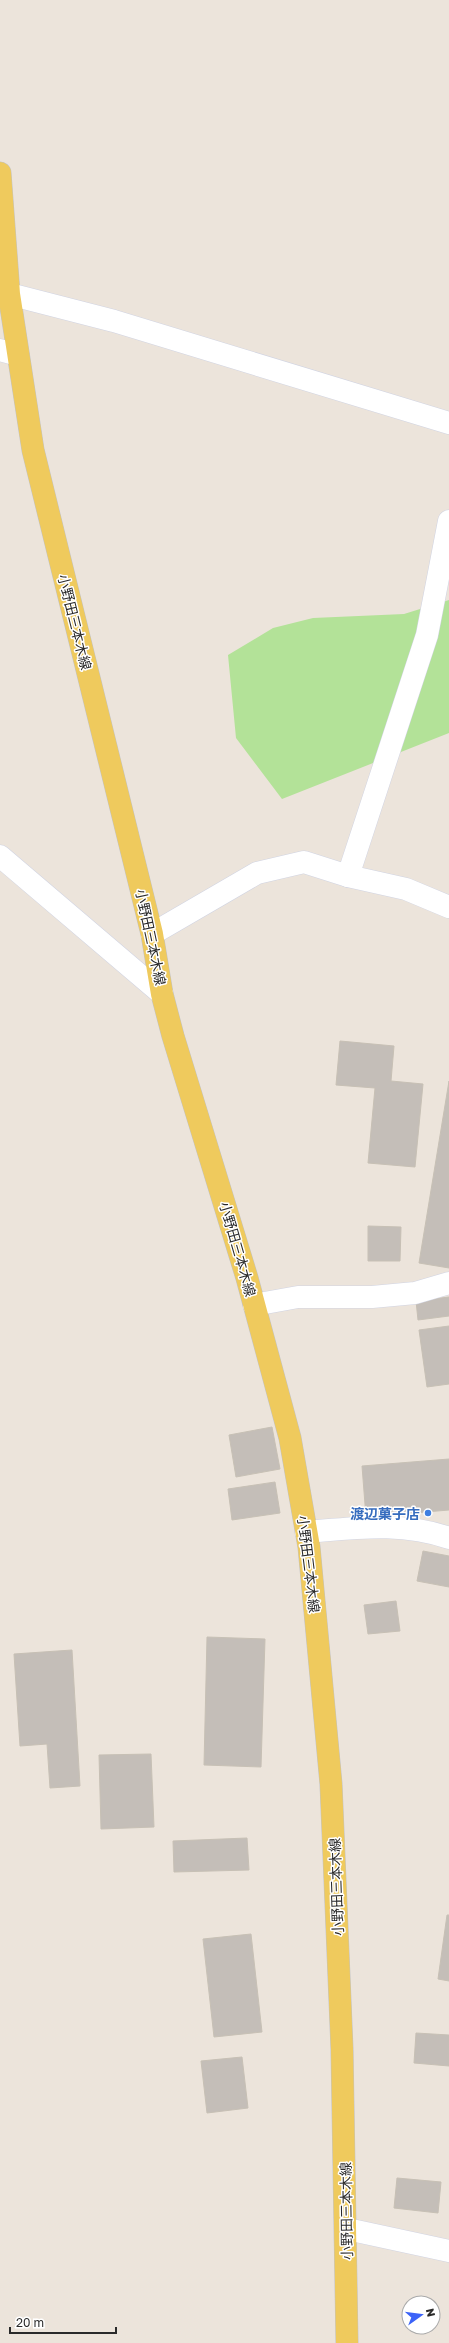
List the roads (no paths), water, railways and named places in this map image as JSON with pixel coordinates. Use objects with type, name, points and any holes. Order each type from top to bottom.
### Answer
[{"type":"main road","name":"小野田三本木線","points":[[0,173],[9,294],[9,353],[152,934],[162,994],[173,1036],[254,1305],[290,1438],[306,1532],[322,1669],[332,1784],[347,2229],[347,2343]]},
{"type":"street","points":[[9,294],[114,321],[449,423]]},
{"type":"street","points":[[348,876],[427,635],[449,521]]},
{"type":"street","points":[[0,856],[162,994]]},
{"type":"street","points":[[152,934],[257,873],[304,862],[348,876],[406,889],[449,907]]},
{"type":"street","points":[[254,1305],[298,1297],[372,1297],[415,1292],[449,1283]]},
{"type":"street","points":[[306,1532],[391,1526],[434,1533],[449,1538]]},
{"type":"street","points":[[347,2229],[449,2251]]},
{"type":"place","name":"渡辺菓子店","points":[[428,1513]]}]
